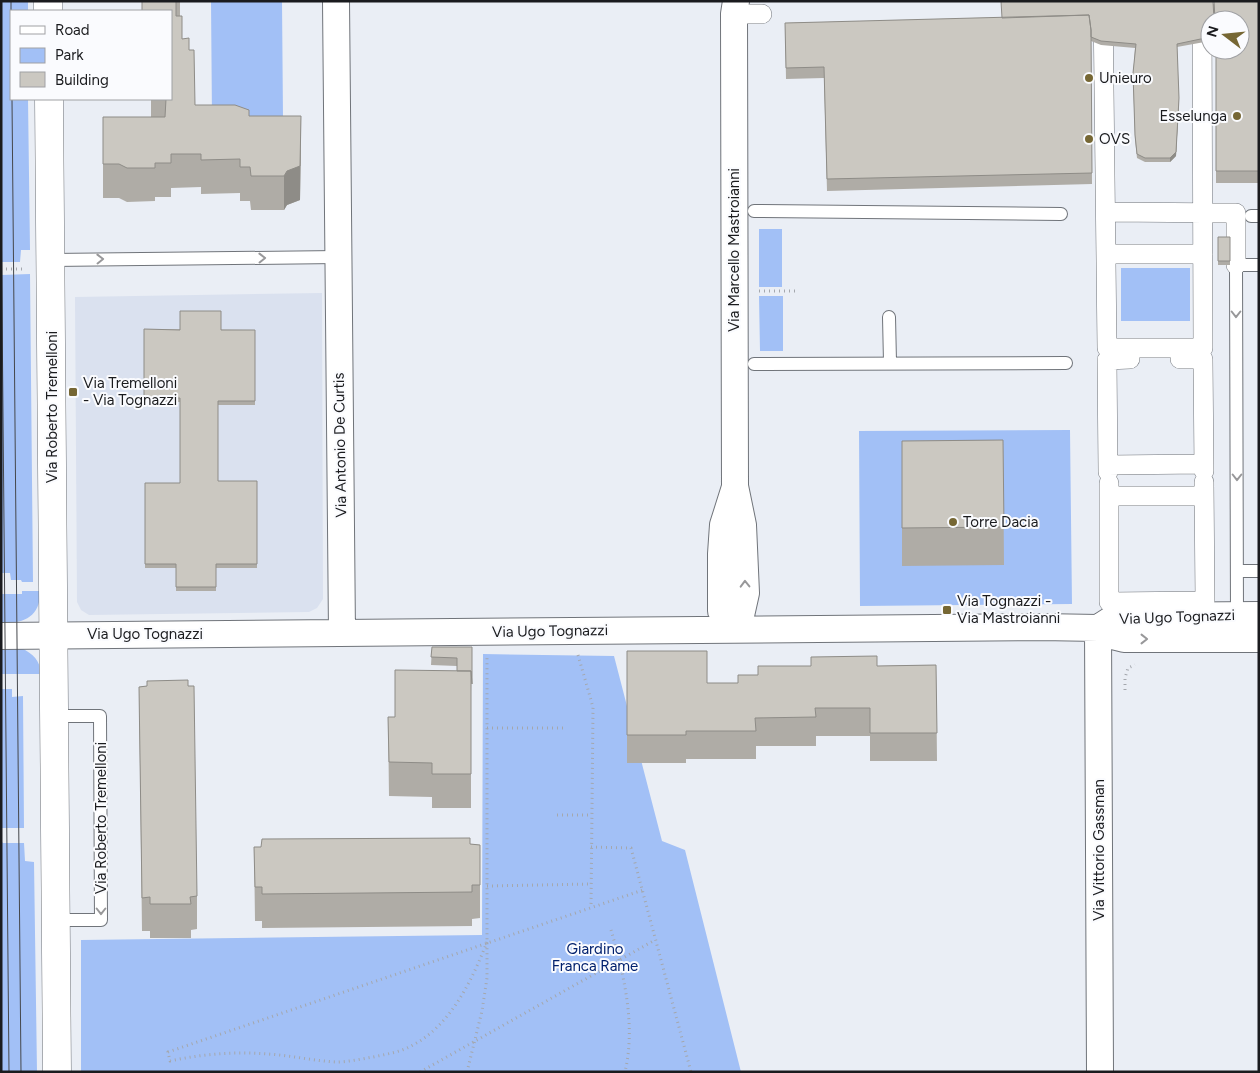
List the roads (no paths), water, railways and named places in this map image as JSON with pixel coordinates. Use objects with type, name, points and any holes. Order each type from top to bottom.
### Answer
[{"type":"street","name":"Via Antonio De Curtis","points":[[336,1],[342,633]]},
{"type":"street","points":[[1103,1],[1107,348],[1203,348],[1202,1]]},
{"type":"street","points":[[733,5],[762,14]]},
{"type":"street","name":"Via Marcello Mastroianni","points":[[732,628],[740,620],[746,593],[743,526],[735,486],[733,5]]},
{"type":"street","name":"Via Roberto Tremelloni","points":[[49,100],[43,264],[53,635],[57,1072]]},
{"type":"street","points":[[1106,212],[1236,213],[1236,265]]},
{"type":"street","points":[[1106,254],[1204,254]]},
{"type":"street","points":[[1203,359],[1205,601],[1109,602],[1109,479],[1107,360],[1203,359]]},
{"type":"street","points":[[1109,479],[1204,478]]},
{"type":"street","points":[[1109,479],[1204,478]]},
{"type":"street","name":"Via Ugo Tognazzi","points":[[1098,628],[1112,619],[1124,616],[1248,615]]},
{"type":"street","name":"Via Ugo Tognazzi","points":[[1,636],[732,628],[1098,628],[1112,636],[1124,639],[1259,639]]},
{"type":"street","name":"Via Vittorio Gassman","points":[[1098,628],[1100,1072]]},
{"type":"lane","points":[[754,211],[1061,214]]},
{"type":"lane","points":[[43,264],[338,257]]},
{"type":"lane","points":[[1248,615],[1237,571],[1236,265],[1259,265]]},
{"type":"lane","points":[[890,317],[890,362]]},
{"type":"lane","points":[[754,364],[890,362],[1066,363]]},
{"type":"lane","points":[[1237,571],[1259,571]]},
{"type":"lane","name":"Via Roberto Tremelloni","points":[[54,716],[100,716],[101,920],[56,920]]},
{"type":"tram line","points":[[11,1],[11,10]]},
{"type":"tram line","points":[[12,100],[21,1072]]},
{"type":"tram line","points":[[1,195],[9,1072]]},
{"type":"place","name":"Unieuro","points":[[1089,78]]},
{"type":"place","name":"Esselunga","points":[[1237,116]]},
{"type":"place","name":"OVS","points":[[1089,139]]},
{"type":"place","name":"Via Tremelloni - Via Tognazzi","points":[[73,392]]},
{"type":"place","name":"Torre Dacia","points":[[953,522]]},
{"type":"place","name":"Via Tognazzi - Via Mastroianni","points":[[947,610]]},
{"type":"park label","name":"Giardino Franca Rame","points":[[595,958]]}]
